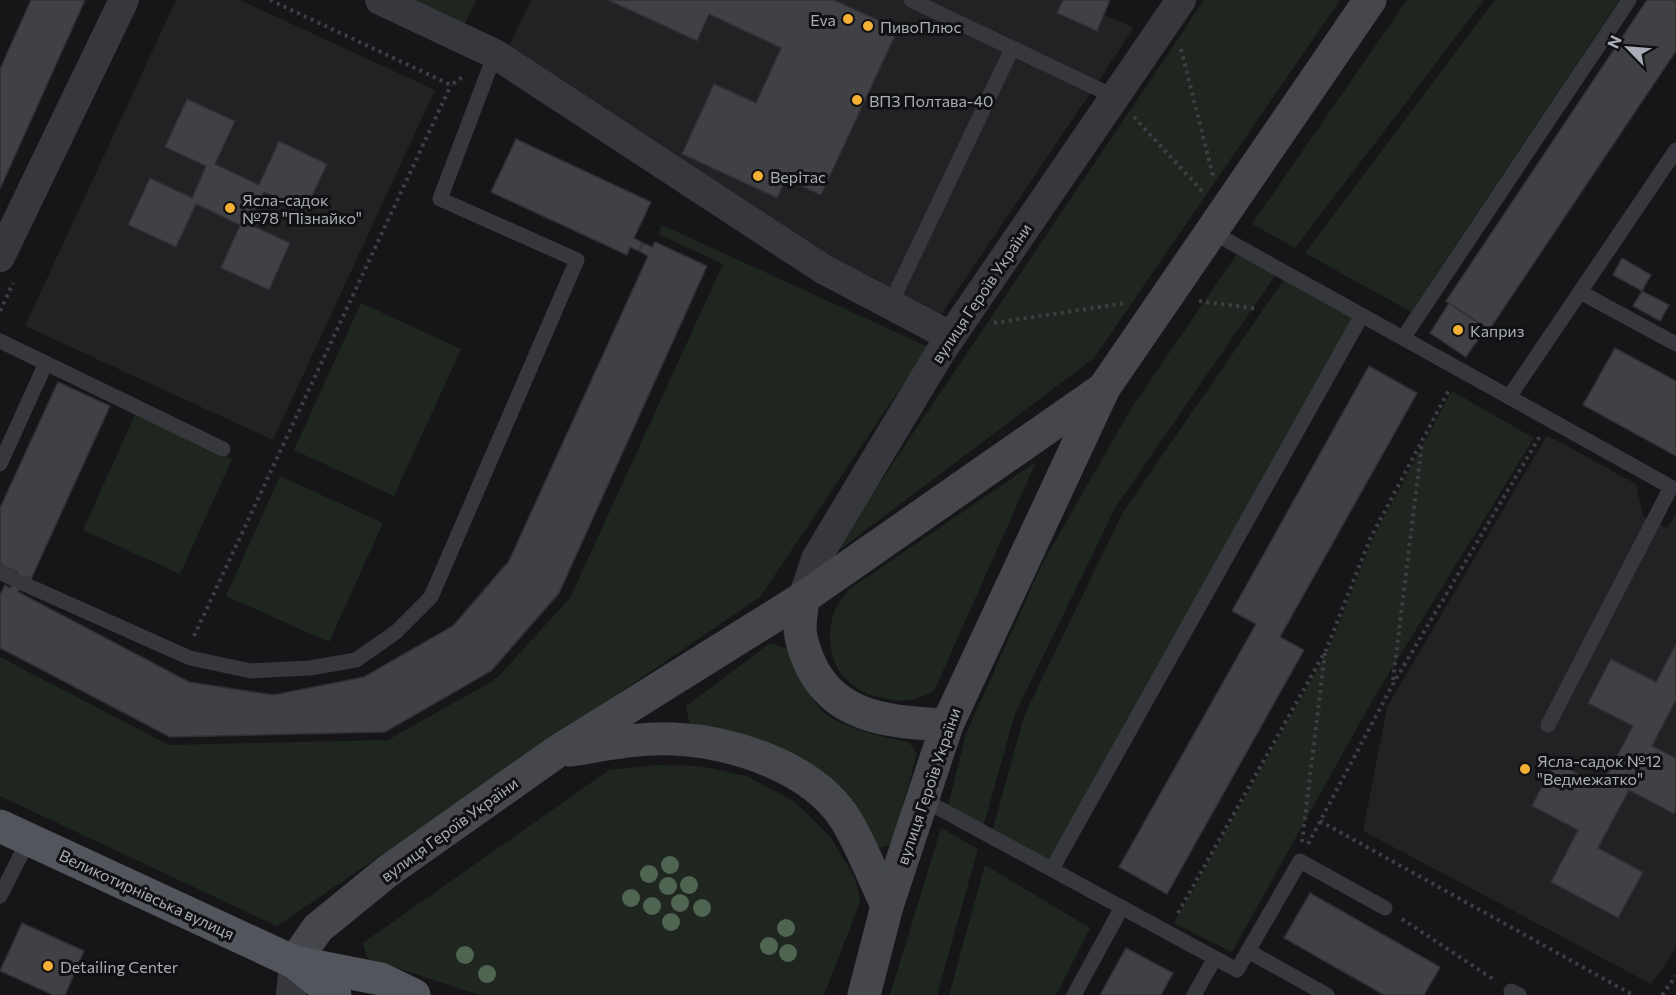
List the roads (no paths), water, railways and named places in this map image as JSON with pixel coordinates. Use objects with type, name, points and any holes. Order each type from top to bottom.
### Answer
[{"type":"main road","name":"вулиця Героїв України","points":[[864,995],[887,906],[946,725],[1104,388],[1370,0]]},
{"type":"main road","name":"вулиця Героїв України","points":[[294,962],[318,928],[388,871],[555,753],[802,598],[1104,388]]},
{"type":"main road","points":[[802,598],[800,631],[806,654],[818,679],[833,697],[854,709],[894,722],[946,725]]},
{"type":"main road","points":[[555,753],[632,740],[673,739],[706,743],[750,753],[792,771],[821,792],[845,819],[887,906]]},
{"type":"main road","name":"Великотирнівська вулиця","points":[[14,832],[294,962],[381,979],[414,995]]},
{"type":"main road","name":"Великотирнівська вулиця","points":[[294,962],[335,995]]},
{"type":"street","points":[[0,257],[124,0]]},
{"type":"street","points":[[380,0],[495,54],[823,269],[950,336]]},
{"type":"street","name":"вулиця Героїв України","points":[[802,598],[816,559],[950,336],[1176,7]]},
{"type":"street","points":[[291,995],[294,962]]},
{"type":"lane","points":[[912,0],[1115,97]]},
{"type":"lane","points":[[1403,338],[1629,0]]},
{"type":"lane","points":[[890,305],[1012,49]]},
{"type":"lane","points":[[0,573],[185,656],[251,671],[310,668],[356,660],[396,632],[431,597],[577,260],[440,199],[495,54]]},
{"type":"lane","points":[[1509,397],[1676,150]]},
{"type":"lane","points":[[1212,232],[1671,487],[1548,725]]},
{"type":"lane","points":[[1580,292],[1676,344]]},
{"type":"lane","points":[[1052,869],[1362,315]]},
{"type":"lane","points":[[0,341],[223,448]]},
{"type":"lane","points":[[0,464],[46,363]]},
{"type":"lane","points":[[922,799],[1237,970],[1300,861],[1386,908]]},
{"type":"lane","points":[[0,896],[14,832]]},
{"type":"lane","points":[[1074,995],[1122,907]]},
{"type":"lane","points":[[1248,951],[1327,995]]},
{"type":"lane","points":[[1194,995],[1215,958]]},
{"type":"lane","points":[[294,962],[311,995]]},
{"type":"place","name":"Eva","points":[[848,19]]},
{"type":"place","name":"ПивоПлюс","points":[[868,26]]},
{"type":"place","name":"ВПЗ Полтава-40","points":[[857,100]]},
{"type":"place","name":"Верітас","points":[[758,176]]},
{"type":"place","name":"Ясла-садок №78 \"Пізнайко\"","points":[[230,208]]},
{"type":"place","name":"Каприз","points":[[1458,330]]},
{"type":"place","name":"Ясла-садок №12 \"Ведмежатко\"","points":[[1525,769]]},
{"type":"place","name":"Detailing Center","points":[[48,966]]}]
